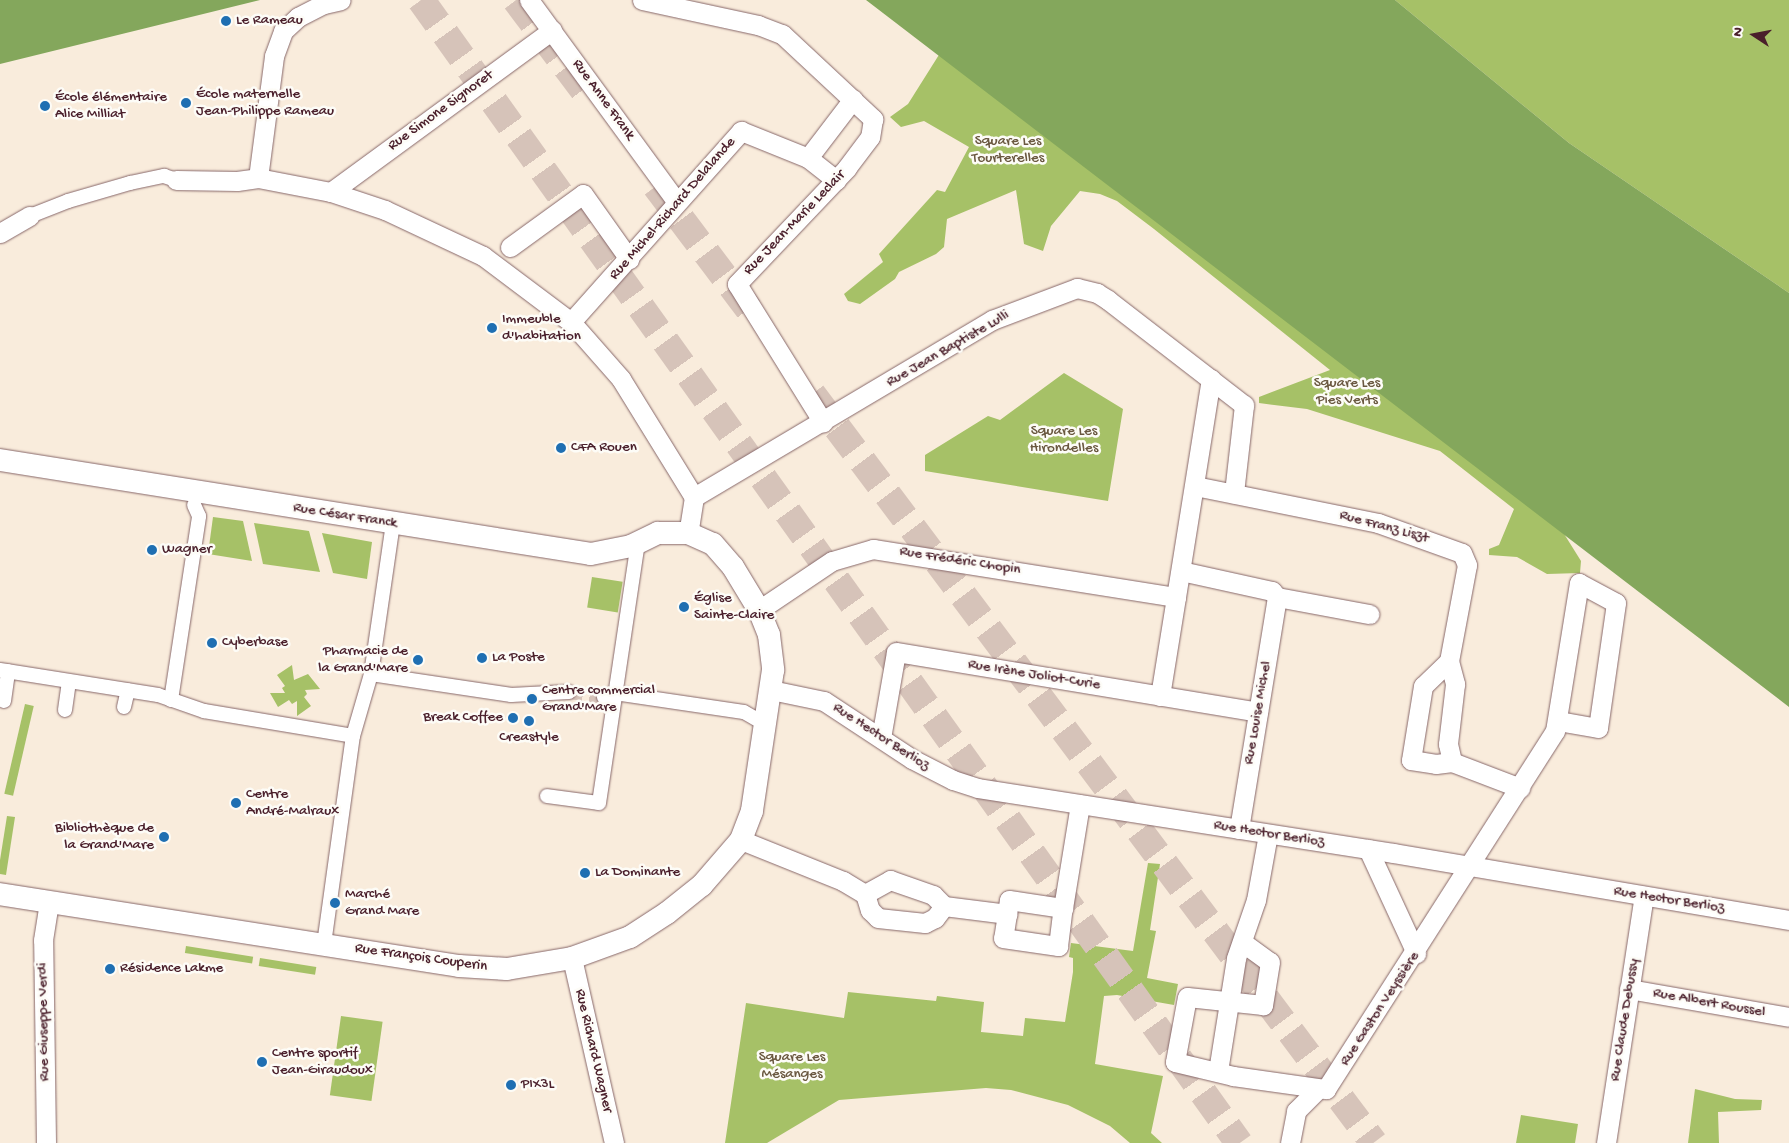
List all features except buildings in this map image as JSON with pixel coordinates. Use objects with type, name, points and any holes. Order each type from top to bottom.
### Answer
[{"type":"street","points":[[258,178],[274,56],[283,31],[298,17],[324,4],[341,0]]},
{"type":"street","name":"Rue Anne Frank","points":[[529,0],[676,201]]},
{"type":"street","points":[[642,0],[758,25],[782,34],[853,99],[808,158]]},
{"type":"street","name":"Rue Simone Signoret","points":[[331,192],[552,30]]},
{"type":"street","name":"Rue Jean-Marie Leclair","points":[[823,422],[738,284],[836,180],[870,137],[874,126],[870,114],[853,99]]},
{"type":"street","name":"Rue Michel-Richard Delalande","points":[[571,322],[629,259],[676,201],[741,130],[808,158],[836,180]]},
{"type":"street","points":[[0,233],[30,216],[68,200],[164,176],[176,180],[237,181],[258,178],[331,192],[386,210],[483,256],[571,322],[621,379],[694,497],[688,533]]},
{"type":"street","points":[[510,247],[583,194],[629,259]]},
{"type":"street","name":"Rue Jean Baptiste Lulli","points":[[694,497],[992,320],[1077,288],[1097,293],[1108,300],[1246,408],[1234,493]]},
{"type":"street","points":[[1160,696],[1211,379]]},
{"type":"street","name":"Rue César Franck","points":[[0,460],[591,554],[613,552],[658,533],[688,533]]},
{"type":"street","name":"Rue Franz Liszt","points":[[1195,486],[1378,523],[1439,542],[1462,553],[1467,566],[1449,661],[1455,684],[1448,744],[1452,762]]},
{"type":"street","points":[[171,700],[198,516],[194,505]]},
{"type":"street","points":[[325,937],[353,736],[371,674],[393,523]]},
{"type":"street","name":"Rue François Couperin","points":[[0,894],[458,966],[506,969],[572,958],[630,937],[667,913],[702,885],[741,840],[752,811],[771,690],[772,652],[759,610],[721,551],[705,539],[688,533]]},
{"type":"street","points":[[547,796],[598,803],[610,695],[638,542]]},
{"type":"street","name":"Rue Frédéric Chopin","points":[[759,610],[832,561],[873,549],[1176,597]]},
{"type":"street","points":[[1181,571],[1272,591],[1277,597],[1369,614]]},
{"type":"street","name":"Rue Gaston Veyssière","points":[[1290,1143],[1296,1111],[1317,1090],[1331,1085],[1472,866],[1555,731],[1579,583],[1616,603],[1598,728],[1558,721]]},
{"type":"street","name":"Rue Louise Michel","points":[[1238,829],[1277,597]]},
{"type":"street","name":"Rue Irène Joliot-Curie","points":[[881,738],[896,652],[1258,712]]},
{"type":"street","points":[[1449,661],[1423,686],[1412,760],[1436,764],[1452,762],[1520,788]]},
{"type":"street","points":[[4,701],[4,671],[128,690],[171,700],[204,711],[353,736]]},
{"type":"street","points":[[371,674],[511,695],[569,692]]},
{"type":"street","points":[[65,710],[70,681]]},
{"type":"street","points":[[124,708],[128,690]]},
{"type":"street","name":"Rue Hector Berlioz","points":[[771,690],[824,701],[912,759],[953,780],[978,788],[1368,849],[1789,920]]},
{"type":"street","points":[[610,695],[744,712],[756,719]]},
{"type":"street","points":[[1063,908],[1009,900],[1003,938],[1058,946],[1080,804]]},
{"type":"street","points":[[1218,1071],[1236,958],[1256,900],[1268,834]]},
{"type":"street","points":[[741,840],[843,881],[866,894],[870,910],[878,918],[925,923],[935,918],[944,906]]},
{"type":"street","points":[[1368,849],[1416,953]]},
{"type":"street","points":[[866,894],[890,880],[933,895],[944,906],[1007,914]]},
{"type":"street","name":"Rue Claude Debussy","points":[[1606,1143],[1644,896]]},
{"type":"street","name":"Rue Giuseppe Verdi","points":[[46,1143],[43,940],[48,902]]},
{"type":"street","points":[[1242,942],[1270,962],[1263,1005],[1229,1004],[1187,997],[1174,1062],[1317,1090]]},
{"type":"street","name":"Rue Richard Wagner","points":[[572,958],[614,1143]]},
{"type":"street","name":"Rue Albert Roussel","points":[[1629,989],[1789,1017]]},
{"type":"green space","points":[[0,0],[260,0],[0,64]]},
{"type":"green space","points":[[866,0],[1395,0],[1569,143],[1789,293],[1789,707]]},
{"type":"green space","points":[[1395,0],[1789,0],[1789,293],[1569,143]]},
{"type":"green space","name":"Square Les Tourterelles","points":[[942,50],[1561,529],[1581,561],[1580,573],[1547,574],[1517,557],[1489,555],[1489,549],[1499,545],[1514,509],[1440,451],[1307,409],[1259,403],[1259,397],[1330,370],[1154,229],[1117,201],[1100,194],[1080,191],[1051,226],[1043,251],[1024,244],[1016,190],[947,219],[944,247],[936,254],[899,272],[895,279],[860,304],[848,301],[844,294],[883,262],[879,254],[937,190],[945,192],[969,147],[924,121],[901,127],[890,117],[908,104]]},
{"type":"green space","name":"Square Les Hirondelles","points":[[1064,373],[1123,409],[1108,501],[925,471],[925,455],[988,416],[1000,420]]},
{"type":"green space","points":[[213,517],[243,521],[252,561],[208,554]]},
{"type":"green space","points":[[254,523],[309,531],[320,572],[263,564]]},
{"type":"green space","points":[[322,533],[372,542],[367,579],[333,573]]},
{"type":"green space","points":[[592,577],[623,582],[618,612],[587,608]]},
{"type":"green space","points":[[292,665],[294,680],[308,674],[320,689],[305,690],[307,694],[304,697],[311,706],[297,716],[297,701],[292,704],[289,700],[278,707],[270,693],[285,693],[282,688],[285,686],[277,675]]},
{"type":"green space","points":[[25,704],[34,706],[13,796],[4,794]]},
{"type":"green space","points":[[7,816],[15,817],[6,875],[0,874],[0,860]]},
{"type":"green space","name":"Square Les Mésanges","points":[[1148,863],[1160,864],[1150,930],[1156,931],[1147,978],[1178,984],[1174,1005],[1117,995],[1104,996],[1095,1064],[1163,1076],[1151,1133],[1162,1143],[1130,1143],[1110,1126],[1068,1105],[1011,1090],[986,1088],[839,1100],[767,1143],[725,1143],[746,1003],[844,1018],[848,992],[936,1001],[937,996],[984,1002],[981,1032],[1023,1036],[1025,1018],[1065,1022],[1073,972],[1073,958],[1069,957],[1071,943],[1133,951]]},
{"type":"green space","points":[[186,946],[253,957],[252,964],[185,953]]},
{"type":"green space","points":[[260,958],[316,967],[315,975],[259,966]]},
{"type":"green space","points":[[341,1016],[383,1022],[371,1101],[330,1095]]},
{"type":"green space","points":[[1695,1089],[1735,1099],[1762,1100],[1761,1110],[1718,1112],[1719,1143],[1688,1143]]},
{"type":"green space","points":[[1521,1115],[1578,1124],[1575,1143],[1516,1143]]},
{"type":"tunnel","points":[[421,0],[1239,1143]]},
{"type":"tunnel","points":[[516,0],[588,96]]},
{"type":"tunnel","points":[[656,186],[751,312]]},
{"type":"tunnel","points":[[812,394],[1374,1143]]},
{"type":"tunnel","points":[[569,692],[604,697]]},
{"type":"place","name":"Le Rameau","points":[[226,21]]},
{"type":"place","name":"École maternelle Jean-Philippe Rameau","points":[[186,103]]},
{"type":"place","name":"École élémentaire Alice Milliat","points":[[45,106]]},
{"type":"place","name":"Immeuble d'habitation","points":[[492,328]]},
{"type":"place","name":"CFA Rouen","points":[[561,448]]},
{"type":"place","name":"Wagner","points":[[152,550]]},
{"type":"place","name":"Église Sainte-Claire","points":[[684,607]]},
{"type":"place","name":"Cyberbase","points":[[212,643]]},
{"type":"place","name":"La Poste","points":[[482,658]]},
{"type":"place","name":"Pharmacie de la Grand'Mare","points":[[418,660]]},
{"type":"place","name":"Centre commercial Grand'Mare","points":[[532,699]]},
{"type":"place","name":"Break Coffee","points":[[513,718]]},
{"type":"place","name":"Creastyle","points":[[529,721]]},
{"type":"place","name":"Centre André-Malraux","points":[[236,803]]},
{"type":"place","name":"Bibliothèque de la Grand'Mare","points":[[164,837]]},
{"type":"place","name":"La Dominante","points":[[585,873]]},
{"type":"place","name":"Marché Grand Mare","points":[[335,903]]},
{"type":"place","name":"Résidence Lakme","points":[[110,969]]},
{"type":"place","name":"Centre sportif Jean-Giraudoux","points":[[262,1062]]},
{"type":"place","name":"PIX3L","points":[[511,1085]]},
{"type":"park label","name":"Square Les Pies Verts","points":[[1347,392]]}]
